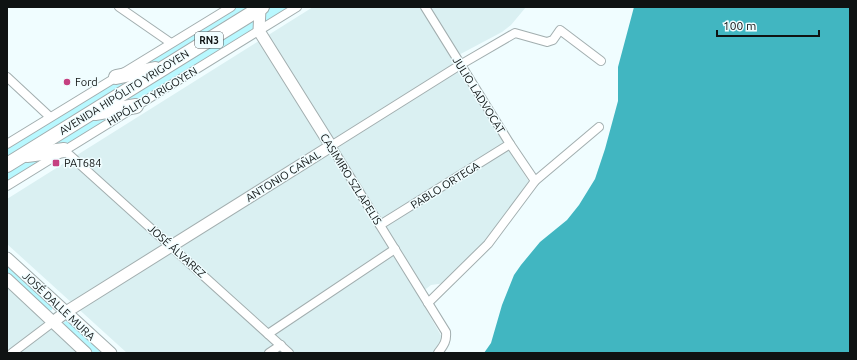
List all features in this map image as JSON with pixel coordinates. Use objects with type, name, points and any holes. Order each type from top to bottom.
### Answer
[{"type":"highway","name":"AVENIDA HIPÓLITO YRIGOYEN","points":[[7,165],[14,158],[256,14]]},
{"type":"highway","points":[[116,77],[165,67]]},
{"type":"highway","points":[[88,114],[136,106]]},
{"type":"highway","points":[[14,158],[64,150]]},
{"type":"street","points":[[119,7],[171,44]]},
{"type":"street","points":[[7,144],[231,7]]},
{"type":"street","name":"HIPÓLITO YRIGOYEN","points":[[7,186],[136,106],[256,14],[297,7]]},
{"type":"street","name":"JULIO LADVOCAT","points":[[425,7],[460,65],[535,182]]},
{"type":"street","name":"CASIMIRO SZLAPELIS","points":[[256,14],[331,146],[446,332],[446,343],[438,353]]},
{"type":"street","name":"ANTONIO CAÑAL","points":[[12,353],[66,312],[172,247],[460,65],[515,33],[547,42],[553,40],[560,30],[602,61]]},
{"type":"street","points":[[7,77],[50,117]]},
{"type":"street","points":[[428,303],[488,244],[535,182],[599,128]]},
{"type":"street","name":"PABLO ORTEGA","points":[[380,226],[510,144]]},
{"type":"street","name":"JOSÉ ÁLVAREZ","points":[[64,150],[289,353]]},
{"type":"street","points":[[268,334],[395,249]]},
{"type":"street","name":"JOSÉ DALLE MURA","points":[[7,258],[111,353]]},
{"type":"street","name":"JOSÉ DALLE MURA","points":[[7,279],[86,353]]},
{"type":"street","points":[[269,353],[281,345]]},
{"type":"shaded area","points":[[231,7],[297,7],[7,186],[7,144]]},
{"type":"shaded area","points":[[313,7],[526,7],[511,25],[502,32],[453,58],[529,182],[526,190],[453,282],[431,285],[418,295],[443,339],[433,353],[127,353],[7,244],[7,199]]},
{"type":"shaded area","points":[[634,7],[850,7],[850,353],[484,353],[491,343],[502,305],[514,275],[540,242],[567,220],[579,205],[595,179],[618,101],[618,67]]},
{"type":"shaded area","points":[[7,264],[52,304],[52,310],[46,311],[7,274]]},
{"type":"shaded area","points":[[7,286],[78,353],[7,353]]},
{"type":"shaded area","points":[[68,320],[99,348],[100,353],[92,353],[64,327],[63,323]]},
{"type":"place","name":"Ford","points":[[67,82]]},
{"type":"place","name":"PAT684","points":[[56,163]]}]
